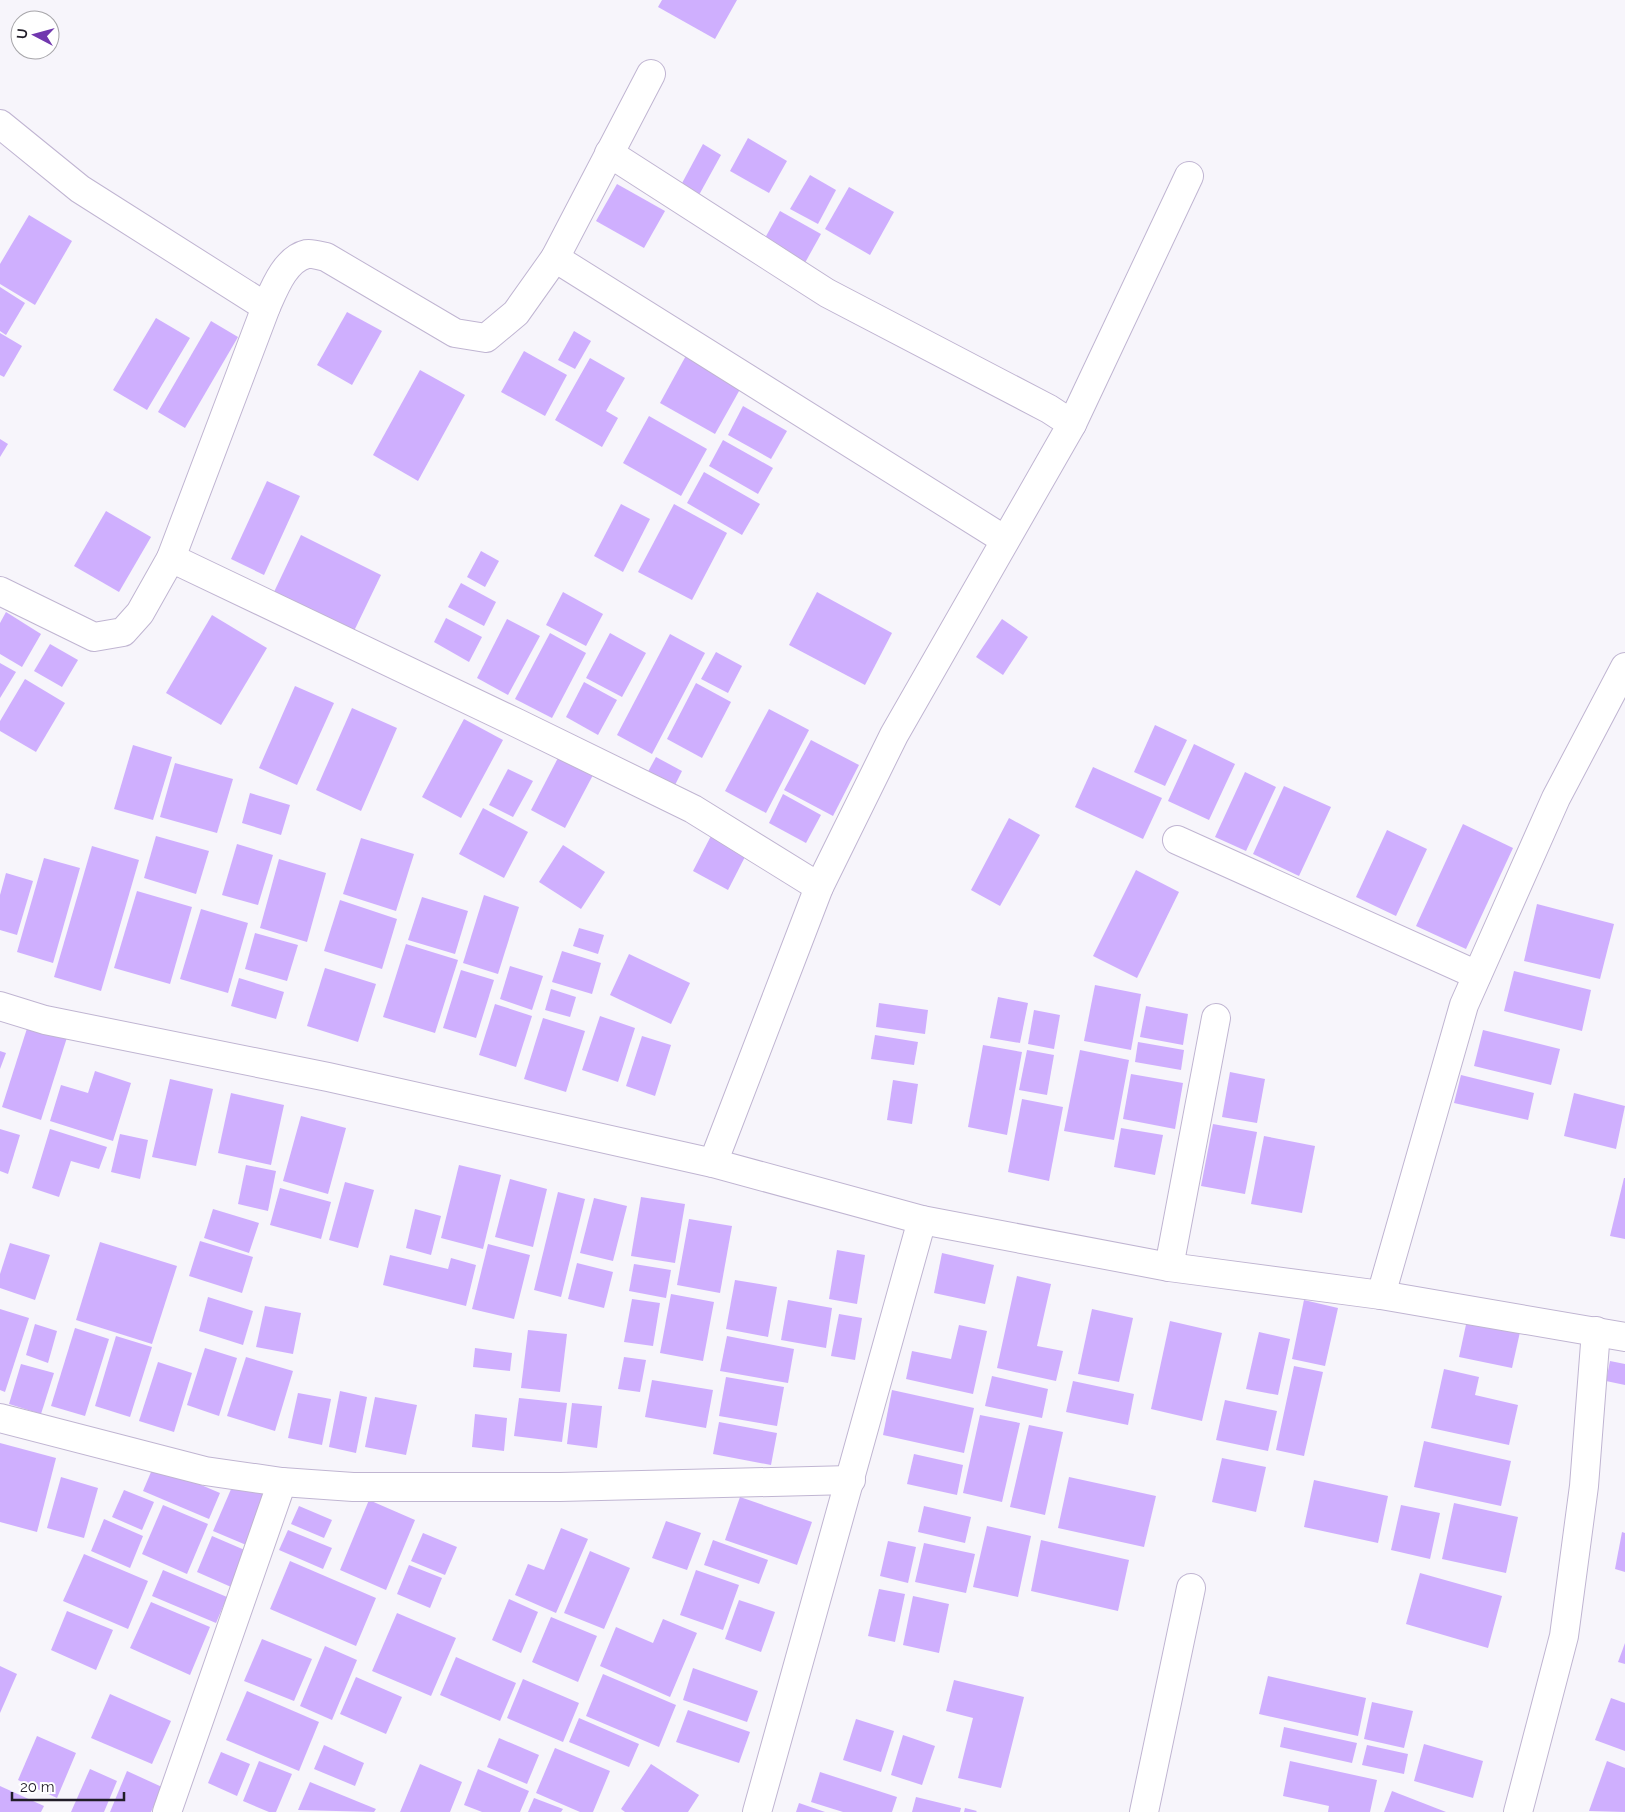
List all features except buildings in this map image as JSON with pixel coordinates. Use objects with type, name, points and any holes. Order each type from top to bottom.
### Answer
[{"type":"street","points":[[0,591],[94,637],[123,632],[140,613],[171,558],[266,307],[278,281],[293,262],[307,254],[326,257],[455,333],[486,338],[516,313],[555,258],[652,74]]},
{"type":"street","points":[[0,124],[80,188],[266,307]]},
{"type":"street","points":[[609,153],[827,293],[1049,409],[1072,424]]},
{"type":"street","points":[[713,1163],[819,887],[894,735],[1072,424],[1189,176]]},
{"type":"street","points":[[555,258],[1005,540]]},
{"type":"street","points":[[171,558],[517,722],[693,809],[819,887]]},
{"type":"street","points":[[1381,1295],[1464,1005],[1556,798],[1625,667]]},
{"type":"street","points":[[1177,840],[1477,975]]},
{"type":"street","points":[[0,1006],[46,1020],[328,1077],[713,1163],[922,1220],[1169,1267],[1381,1295],[1625,1337]]},
{"type":"street","points":[[1169,1267],[1216,1018]]},
{"type":"street","points":[[757,1812],[922,1220]]},
{"type":"street","points":[[1518,1812],[1564,1636],[1584,1486],[1596,1331]]},
{"type":"street","points":[[0,1418],[205,1471],[282,1482],[353,1487],[560,1487],[851,1480]]},
{"type":"street","points":[[167,1812],[282,1482]]},
{"type":"street","points":[[1144,1812],[1191,1588]]}]
